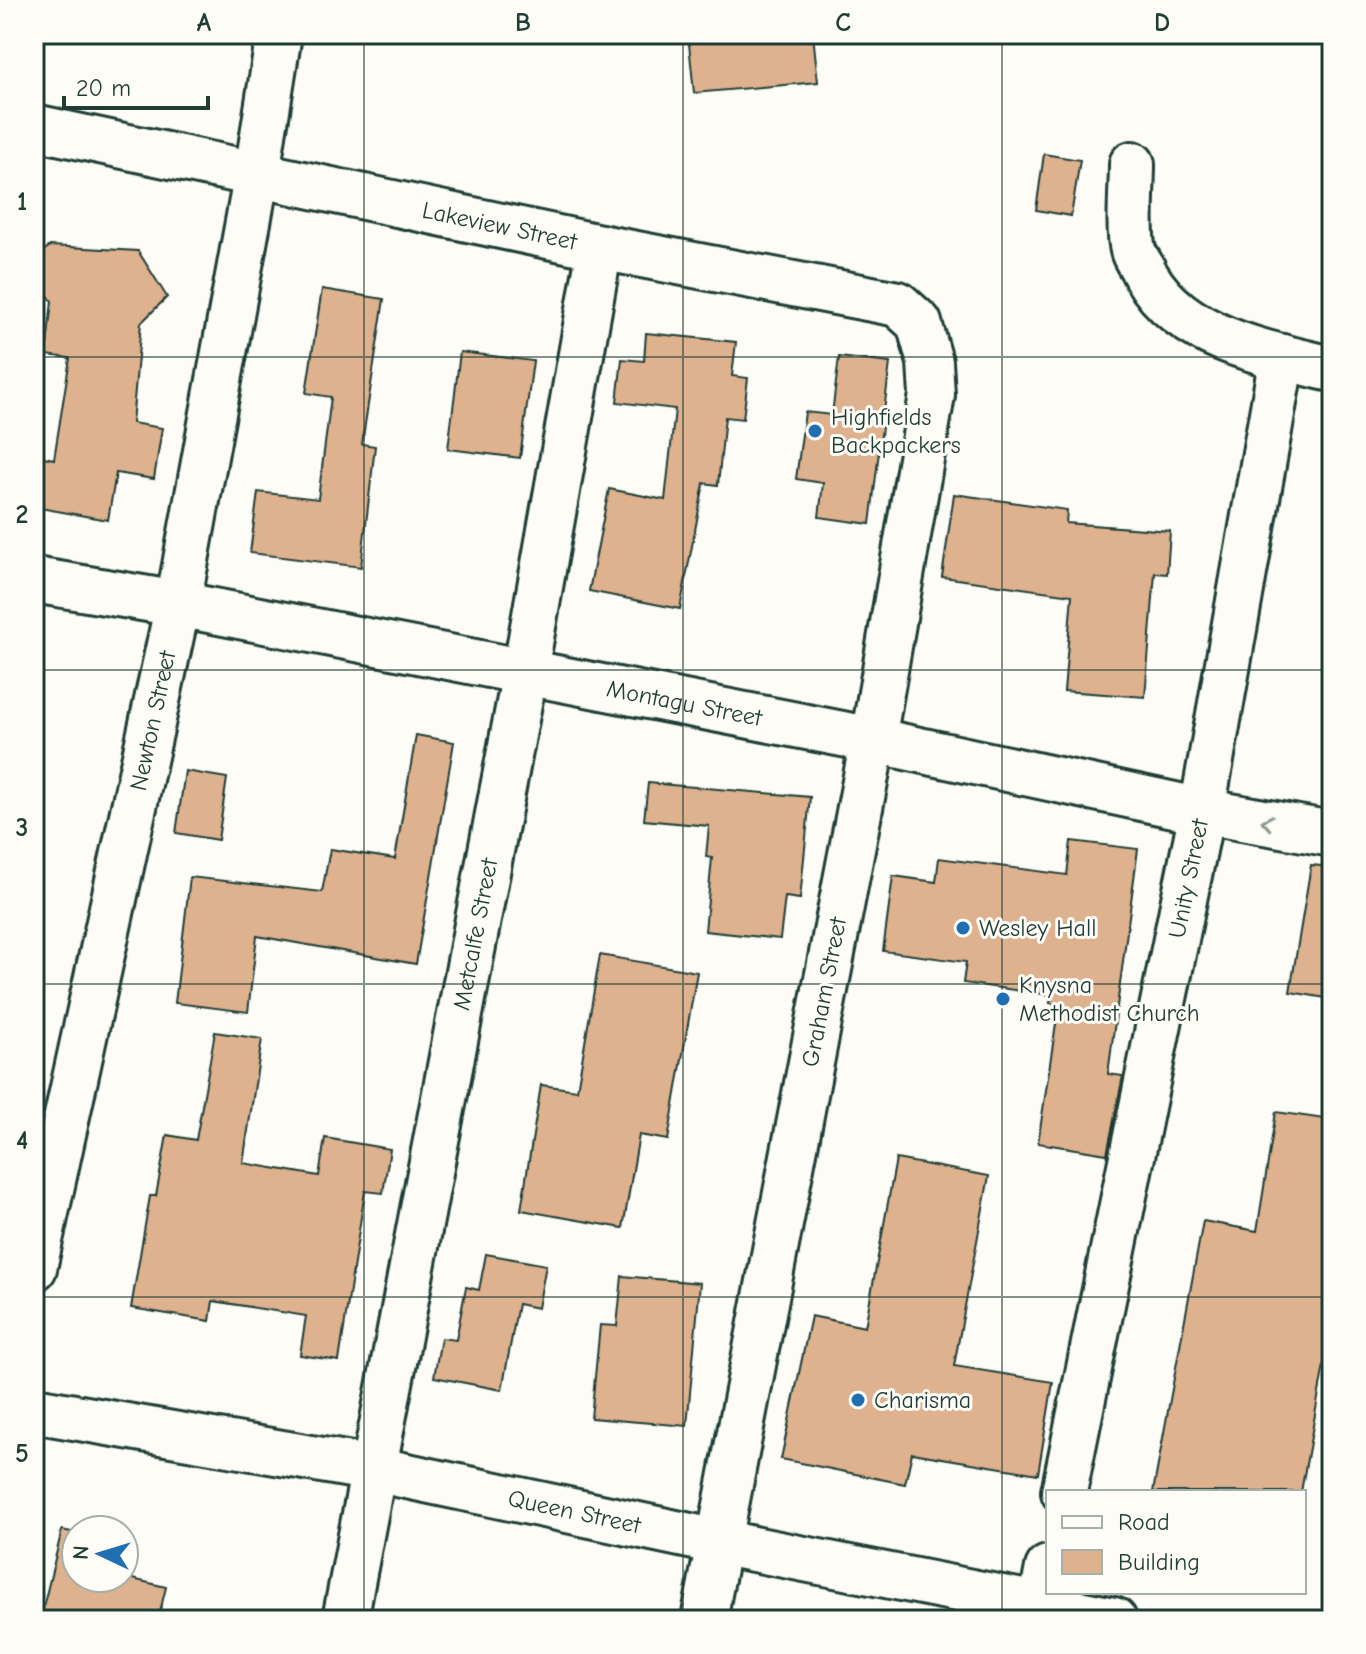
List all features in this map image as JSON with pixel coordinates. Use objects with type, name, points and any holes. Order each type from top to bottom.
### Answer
[{"type":"street","name":"Newton Street","points":[[34,1268],[178,604],[257,173],[279,34]]},
{"type":"street","name":"Lakeview Street","points":[[34,127],[600,247],[898,304],[919,323],[930,362]]},
{"type":"street","points":[[1132,164],[1133,250],[1149,283],[1169,307],[1209,333],[1282,357],[1332,369]]},
{"type":"street","name":"Metcalfe Street","points":[[345,1620],[525,672],[600,247]]},
{"type":"street","name":"Unity Street","points":[[1064,1490],[1202,811],[1282,357]]},
{"type":"street","name":"Graham Street","points":[[704,1620],[873,740],[932,395],[930,362]]},
{"type":"street","name":"Montagu Street","points":[[34,580],[178,604],[873,740],[1202,811],[1332,834]]},
{"type":"street","name":"Queen Street","points":[[34,1410],[374,1469],[718,1542],[1042,1598],[1114,1620]]},
{"type":"building","points":[[688,34],[813,34],[818,82],[694,93]]},
{"type":"building","points":[[1044,154],[1080,160],[1071,216],[1036,210]]},
{"type":"building","points":[[50,246],[138,251],[167,297],[141,323],[132,423],[162,428],[154,479],[116,473],[108,520],[34,507],[34,455],[54,459],[70,358],[46,355],[52,301],[34,277],[34,258]]},
{"type":"building","points":[[322,289],[384,299],[362,444],[375,446],[361,567],[250,553],[258,492],[318,499],[331,397],[306,393]]},
{"type":"building","points":[[646,333],[736,342],[732,376],[748,378],[743,419],[725,417],[718,485],[704,483],[680,609],[589,591],[609,489],[665,500],[675,409],[617,402],[622,359],[644,361]]},
{"type":"building","points":[[460,352],[533,361],[520,458],[448,449]]},
{"type":"building","points":[[839,357],[890,363],[870,524],[819,517],[823,483],[796,479],[805,412],[832,415]]},
{"type":"building","points":[[954,494],[1067,510],[1066,523],[1170,531],[1167,574],[1155,573],[1145,697],[1064,691],[1072,595],[942,577]]},
{"type":"building","points":[[416,735],[454,742],[416,964],[257,936],[248,1012],[175,1003],[190,877],[322,892],[330,849],[395,859]]},
{"type":"building","points":[[185,771],[227,778],[218,840],[176,833]]},
{"type":"building","points":[[648,783],[810,797],[800,899],[785,897],[780,939],[705,931],[712,858],[706,857],[709,826],[644,820]]},
{"type":"building","points":[[1071,841],[1138,849],[1108,1074],[1123,1076],[1107,1154],[1038,1143],[1059,1004],[1050,1003],[1051,995],[963,983],[966,962],[883,951],[893,876],[936,882],[939,858],[1067,875]]},
{"type":"building","points":[[1311,865],[1332,867],[1332,999],[1290,992]]},
{"type":"building","points":[[600,955],[697,972],[668,1140],[639,1135],[623,1228],[521,1210],[541,1085],[577,1090]]},
{"type":"building","points":[[215,1032],[262,1039],[243,1163],[319,1176],[325,1138],[390,1149],[383,1193],[365,1191],[339,1361],[300,1355],[306,1316],[213,1301],[210,1321],[131,1308],[150,1196],[156,1196],[167,1135],[196,1140]]},
{"type":"building","points":[[1276,1112],[1332,1120],[1332,1321],[1301,1490],[1153,1490],[1203,1221],[1257,1231]]},
{"type":"building","points":[[896,1159],[989,1176],[954,1366],[1053,1382],[1038,1474],[912,1453],[905,1484],[781,1459],[811,1316],[865,1327]]},
{"type":"building","points":[[486,1254],[546,1265],[538,1308],[518,1304],[502,1390],[434,1377],[441,1338],[456,1340],[466,1287],[479,1290]]},
{"type":"building","points":[[622,1276],[700,1283],[687,1426],[591,1418],[600,1325],[617,1326]]},
{"type":"building","points":[[60,1538],[60,1594],[140,1594],[140,1581],[166,1587],[158,1620],[40,1620]]},
{"type":"place","name":"Highfields Backpackers","points":[[815,431]]},
{"type":"place","name":"Wesley Hall","points":[[963,928]]},
{"type":"place","name":"Knysna Methodist Church","points":[[1003,999]]},
{"type":"place","name":"Charisma","points":[[858,1400]]}]
